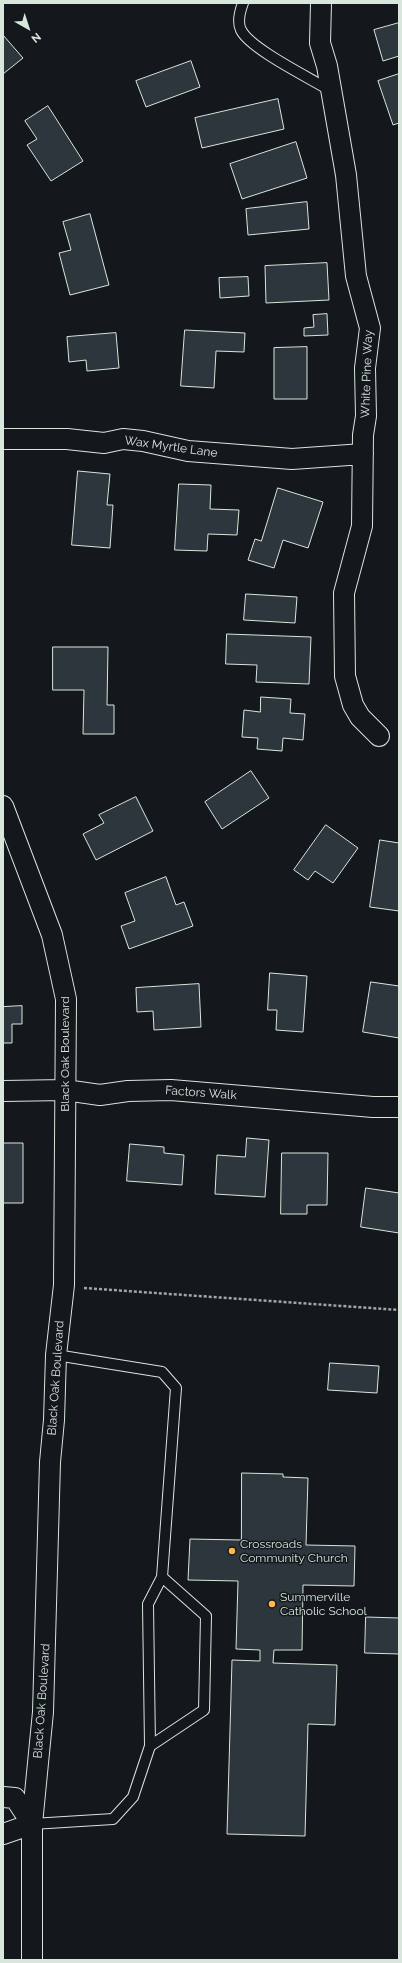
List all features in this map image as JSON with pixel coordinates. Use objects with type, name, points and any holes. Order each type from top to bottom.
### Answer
[{"type":"street","name":"White Pine Way","points":[[321,3],[320,43],[331,91],[346,174],[356,276],[370,328],[365,368],[366,416],[363,435],[362,526],[344,593],[345,676],[349,692],[360,717],[379,736]]},
{"type":"street","name":"Wax Myrtle Lane","points":[[3,439],[67,440],[104,443],[123,439],[143,441],[188,451],[292,460],[363,454]]},
{"type":"street","name":"Black Oak Boulevard","points":[[3,806],[26,868],[41,902],[52,935],[61,969],[66,998],[67,1042],[65,1090],[64,1285],[56,1355],[54,1420],[50,1462],[48,1590],[43,1712],[32,1824],[32,1960]]},
{"type":"street","name":"Factors Walk","points":[[3,1091],[65,1090],[100,1095],[128,1091],[171,1090],[373,1107],[399,1107]]},
{"type":"street","points":[[3,1797],[15,1798],[32,1824],[3,1834]]},
{"type":"lane","points":[[243,3],[239,13],[241,30],[255,45],[331,91]]},
{"type":"lane","points":[[32,1824],[113,1819],[133,1797],[150,1746],[148,1604],[162,1577],[176,1388],[162,1372],[56,1355]]},
{"type":"lane","points":[[150,1746],[204,1710],[206,1616],[162,1577]]},
{"type":"path","points":[[64,1285],[99,1290],[399,1310]]},
{"type":"building","points":[[399,23],[399,56],[383,61],[374,30]]},
{"type":"building","points":[[3,35],[23,58],[3,74]]},
{"type":"building","points":[[191,61],[200,87],[146,107],[136,81]]},
{"type":"building","points":[[399,74],[399,123],[393,125],[378,81]]},
{"type":"building","points":[[278,99],[284,129],[202,148],[195,118]]},
{"type":"building","points":[[48,106],[83,161],[51,181],[27,145],[37,139],[25,121]]},
{"type":"building","points":[[296,142],[307,178],[242,199],[230,164]]},
{"type":"building","points":[[307,202],[309,229],[248,235],[246,209]]},
{"type":"building","points":[[90,214],[109,285],[70,295],[59,253],[71,250],[63,222]]},
{"type":"building","points":[[327,263],[329,300],[266,303],[265,266]]},
{"type":"building","points":[[248,277],[249,296],[220,298],[219,278]]},
{"type":"building","points":[[327,314],[328,335],[304,336],[304,328],[314,327],[313,315]]},
{"type":"building","points":[[185,330],[245,333],[244,352],[216,351],[214,388],[181,386]]},
{"type":"building","points":[[116,333],[119,368],[87,371],[86,360],[69,362],[67,337]]},
{"type":"building","points":[[307,347],[307,399],[274,399],[274,348]]},
{"type":"building","points":[[78,471],[110,474],[107,505],[113,505],[110,548],[72,545]]},
{"type":"building","points":[[179,484],[211,485],[210,509],[239,510],[237,535],[208,534],[207,551],[175,550]]},
{"type":"building","points":[[278,488],[323,502],[308,548],[283,540],[274,568],[248,560],[255,539],[261,541]]},
{"type":"building","points":[[246,594],[297,597],[295,623],[244,620]]},
{"type":"building","points":[[227,634],[311,637],[309,684],[256,682],[257,665],[226,664]]},
{"type":"building","points":[[53,647],[108,647],[107,705],[114,705],[114,734],[83,734],[84,690],[53,690]]},
{"type":"building","points":[[261,697],[291,699],[290,713],[305,714],[303,740],[283,738],[282,751],[257,749],[258,738],[242,737],[244,710],[260,712]]},
{"type":"building","points":[[251,771],[269,798],[222,829],[205,802]]},
{"type":"building","points":[[136,797],[153,831],[96,860],[83,834],[104,823],[99,815]]},
{"type":"building","points":[[326,825],[358,848],[333,883],[315,871],[308,880],[294,870]]},
{"type":"building","points":[[380,840],[399,843],[399,911],[370,907]]},
{"type":"building","points":[[166,877],[176,905],[184,902],[193,926],[129,949],[121,926],[135,921],[125,893]]},
{"type":"building","points":[[270,973],[307,976],[303,1032],[276,1030],[277,1010],[268,1010]]},
{"type":"building","points":[[371,982],[399,986],[399,1038],[363,1032]]},
{"type":"building","points":[[199,984],[201,1027],[154,1030],[153,1011],[137,1012],[136,988]]},
{"type":"building","points":[[22,1006],[22,1024],[12,1024],[12,1043],[3,1043],[3,1007]]},
{"type":"building","points":[[247,1138],[269,1140],[265,1197],[215,1194],[217,1155],[245,1157]]},
{"type":"building","points":[[3,1143],[23,1143],[23,1203],[3,1203]]},
{"type":"building","points":[[130,1144],[164,1147],[164,1153],[184,1155],[182,1185],[127,1181]]},
{"type":"building","points":[[282,1153],[328,1153],[327,1205],[307,1205],[307,1214],[281,1214]]},
{"type":"building","points":[[366,1188],[399,1193],[399,1233],[361,1227]]},
{"type":"building","points":[[330,1363],[379,1366],[377,1393],[328,1390]]},
{"type":"building","points":[[242,1473],[283,1474],[283,1477],[308,1478],[306,1545],[355,1546],[354,1586],[303,1585],[302,1650],[274,1650],[273,1663],[337,1665],[335,1725],[308,1724],[305,1836],[227,1834],[232,1660],[260,1661],[260,1650],[236,1649],[238,1581],[188,1580],[190,1539],[241,1540]]},
{"type":"building","points":[[366,1617],[399,1618],[399,1654],[365,1653]]},
{"type":"place","name":"Crossroads Community Church","points":[[232,1551]]},
{"type":"place","name":"Summerville Catholic School","points":[[272,1604]]}]
